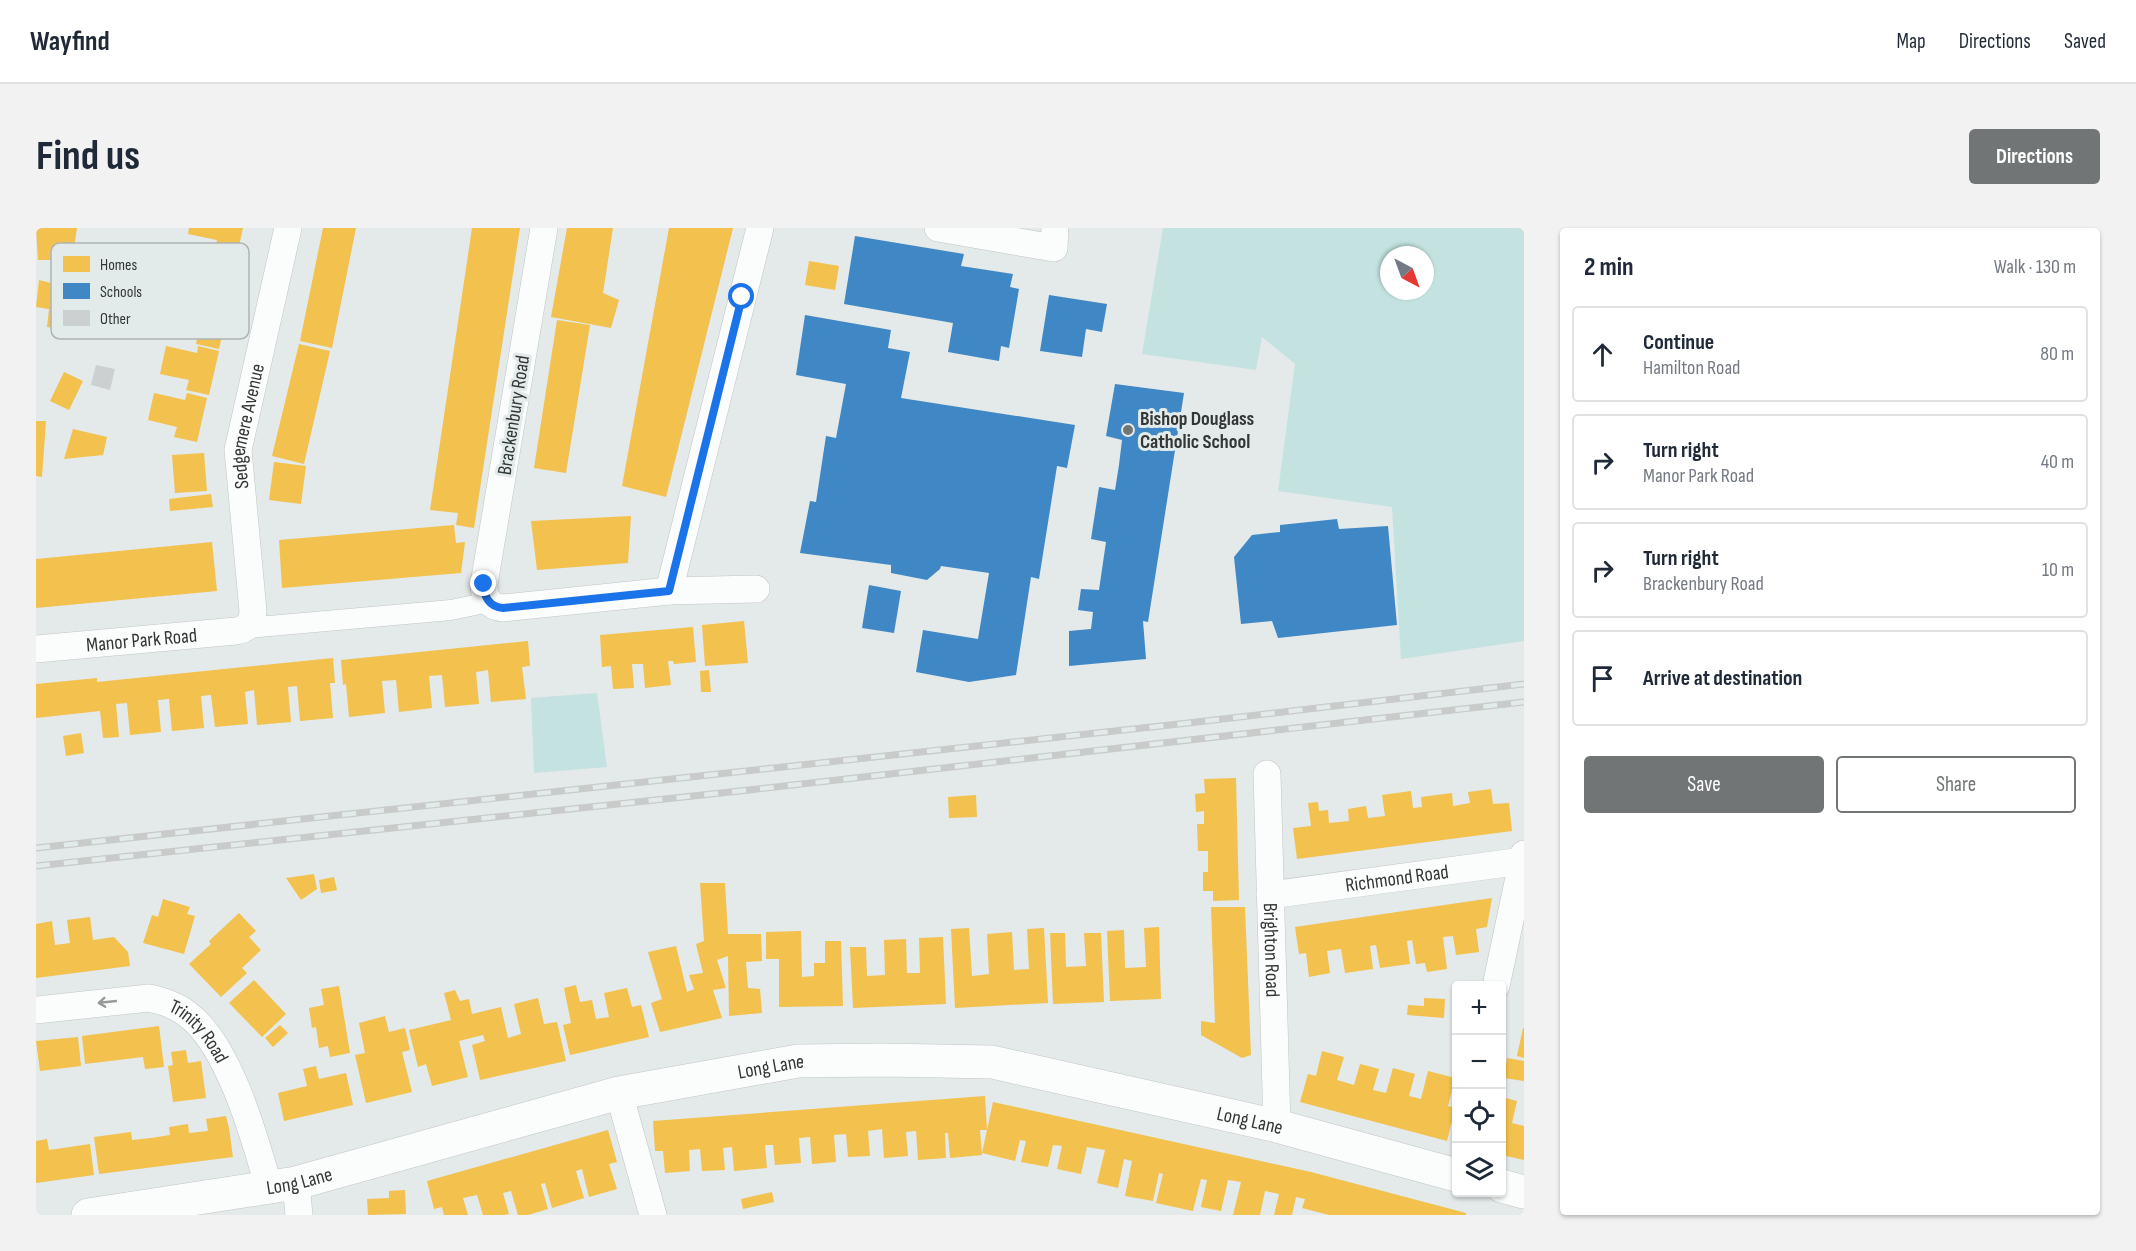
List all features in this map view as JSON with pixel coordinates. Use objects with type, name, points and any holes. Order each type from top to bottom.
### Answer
[{"type":"street","name":"Sedgemere Avenue","points":[[247,628],[253,611],[238,450],[288,228]]},
{"type":"street","name":"Brackenbury Road","points":[[489,602],[484,584],[544,228]]},
{"type":"street","points":[[669,591],[760,228]]},
{"type":"street","points":[[938,228],[1054,248],[1054,228]]},
{"type":"street","points":[[247,628],[451,610],[489,602],[495,607],[503,608],[669,591],[756,589]]},
{"type":"street","name":"Manor Park Road","points":[[36,649],[237,631],[247,628]]},
{"type":"street","name":"Brighton Road","points":[[1267,774],[1277,1126]]},
{"type":"street","points":[[1497,981],[1523,858]]},
{"type":"street","name":"Richmond Road","points":[[1270,895],[1523,858]]},
{"type":"street","name":"Trinity Road","points":[[36,1010],[149,998],[165,1002],[189,1016],[218,1049],[258,1150],[299,1215]]},
{"type":"street","name":"Long Lane","points":[[88,1215],[282,1185],[619,1093],[798,1061],[992,1062],[1277,1126],[1452,1173]]},
{"type":"street","points":[[619,1093],[652,1215]]},
{"type":"street","points":[[1506,1187],[1524,1192]]},
{"type":"shaded area","points":[[1163,228],[1524,228],[1524,641],[1401,659],[1392,507],[1278,491],[1295,364],[1262,337],[1256,370],[1142,354]]},
{"type":"shaded area","points":[[597,693],[607,767],[534,773],[531,698]]},
{"type":"building: Homes","points":[[36,228],[77,228],[75,243],[51,243],[51,260],[38,260]]},
{"type":"building: Homes","points":[[189,228],[243,228],[240,243],[216,243],[217,240],[188,234]]},
{"type":"building: Homes","points":[[323,228],[356,228],[332,348],[300,341]]},
{"type":"building: Homes","points":[[472,228],[520,228],[474,528],[456,525],[458,513],[430,510]]},
{"type":"building: Homes","points":[[567,228],[613,228],[603,293],[619,300],[611,328],[551,317]]},
{"type":"building: Homes","points":[[669,228],[733,228],[666,497],[622,486]]},
{"type":"building: Homes","points":[[809,261],[839,266],[835,290],[805,285]]},
{"type":"building: Homes","points":[[39,280],[51,283],[51,328],[47,327],[49,309],[36,307]]},
{"type":"building: Homes","points":[[557,320],[590,325],[566,473],[534,468]]},
{"type":"building: Homes","points":[[197,339],[221,339],[219,349],[196,344]]},
{"type":"building: Homes","points":[[299,344],[330,351],[304,464],[272,456]]},
{"type":"building: Homes","points":[[166,346],[197,353],[198,346],[219,351],[209,395],[186,390],[189,380],[160,374]]},
{"type":"building: Homes","points":[[64,372],[83,381],[69,410],[50,401]]},
{"type":"building: Homes","points":[[154,393],[185,400],[187,393],[207,398],[197,442],[174,437],[177,427],[148,420]]},
{"type":"building: Homes","points":[[36,421],[46,421],[42,477],[36,476]]},
{"type":"building: Homes","points":[[73,429],[107,437],[103,455],[64,459]]},
{"type":"building: Homes","points":[[204,453],[207,491],[175,493],[172,455]]},
{"type":"building: Homes","points":[[274,462],[306,466],[301,504],[269,500]]},
{"type":"building: Homes","points":[[211,494],[213,507],[170,511],[169,499]]},
{"type":"building: Homes","points":[[631,516],[628,563],[537,570],[531,521]]},
{"type":"building: Homes","points":[[454,525],[456,543],[465,542],[461,573],[282,588],[279,540]]},
{"type":"building: Homes","points":[[212,542],[217,591],[36,608],[36,559]]},
{"type":"building: Homes","points":[[744,621],[748,663],[705,666],[702,625]]},
{"type":"building: Homes","points":[[693,627],[696,662],[674,664],[673,661],[668,661],[671,685],[645,688],[643,664],[632,664],[634,688],[613,689],[611,666],[602,667],[600,635]]},
{"type":"building: Homes","points":[[528,641],[530,666],[522,667],[526,699],[491,702],[488,670],[476,672],[479,704],[445,707],[442,675],[429,676],[432,708],[399,712],[396,680],[382,681],[385,713],[349,717],[341,660]]},
{"type":"building: Homes","points":[[333,658],[335,683],[330,683],[333,718],[300,721],[297,686],[288,687],[291,722],[257,725],[254,690],[245,692],[248,724],[215,727],[211,695],[201,696],[204,728],[172,731],[169,699],[158,700],[161,732],[130,735],[127,703],[116,704],[119,737],[103,738],[100,711],[36,718],[36,684],[97,678],[97,682]]},
{"type":"building: Homes","points":[[709,670],[711,692],[701,692],[700,671]]},
{"type":"building: Homes","points":[[81,733],[84,753],[66,756],[63,736]]},
{"type":"building: Homes","points":[[1236,778],[1239,900],[1213,901],[1213,891],[1203,891],[1203,872],[1208,872],[1208,851],[1198,851],[1197,824],[1204,824],[1204,811],[1196,812],[1195,794],[1205,793],[1204,779]]},
{"type":"building: Homes","points":[[1491,789],[1493,804],[1509,803],[1512,831],[1297,859],[1293,828],[1311,826],[1308,803],[1318,802],[1319,811],[1328,810],[1329,823],[1349,821],[1348,809],[1366,806],[1368,818],[1385,816],[1382,795],[1411,791],[1413,808],[1422,807],[1421,797],[1452,793],[1453,806],[1470,803],[1468,792]]},
{"type":"building: Homes","points":[[976,795],[977,817],[949,818],[948,797]]},
{"type":"building: Homes","points":[[314,874],[317,889],[301,900],[286,878]]},
{"type":"building: Homes","points":[[334,877],[337,890],[321,893],[319,880]]},
{"type":"building: Homes","points":[[700,883],[725,883],[728,934],[761,934],[762,961],[746,962],[748,988],[760,989],[762,1013],[729,1016],[728,956],[717,960],[726,988],[713,990],[722,1018],[660,1032],[651,1003],[662,999],[648,952],[676,946],[687,992],[694,989],[689,975],[703,973],[696,944],[704,941]]},
{"type":"building: Homes","points":[[1492,898],[1487,927],[1476,929],[1479,952],[1456,955],[1453,936],[1443,937],[1447,969],[1427,972],[1425,963],[1416,964],[1412,940],[1407,941],[1410,964],[1380,968],[1376,945],[1370,946],[1373,969],[1345,973],[1341,949],[1327,951],[1330,973],[1309,977],[1306,953],[1299,954],[1295,927]]},
{"type":"building: Homes","points":[[163,899],[190,907],[187,914],[195,916],[184,954],[143,943],[152,915],[158,917]]},
{"type":"building: Homes","points":[[1211,907],[1245,907],[1251,1055],[1242,1058],[1201,1035],[1201,1021],[1215,1023]]},
{"type":"building: Homes","points":[[239,913],[256,931],[249,937],[261,950],[242,968],[247,973],[221,997],[189,964],[211,944],[209,941]]},
{"type":"building: Homes","points":[[90,917],[93,940],[114,937],[128,952],[130,966],[36,978],[36,924],[52,921],[55,945],[70,943],[67,920]]},
{"type":"building: Homes","points":[[1159,927],[1161,999],[1110,1001],[1107,931],[1124,930],[1125,968],[1146,967],[1144,928]]},
{"type":"building: Homes","points":[[969,928],[972,976],[989,974],[987,934],[1012,932],[1014,970],[1029,969],[1027,929],[1044,928],[1048,1003],[955,1008],[951,929]]},
{"type":"building: Homes","points":[[801,931],[802,977],[814,976],[814,963],[825,963],[825,941],[841,941],[843,1006],[779,1007],[779,959],[766,959],[766,932]]},
{"type":"building: Homes","points":[[1050,933],[1065,933],[1066,967],[1086,966],[1084,933],[1101,933],[1104,1002],[1053,1004]]},
{"type":"building: Homes","points":[[943,937],[946,1004],[853,1008],[850,947],[866,947],[867,976],[885,975],[884,940],[906,939],[907,973],[920,973],[919,938]]},
{"type":"building: Homes","points":[[254,980],[286,1014],[262,1037],[229,1003]]},
{"type":"building: Homes","points":[[576,985],[580,1002],[592,1000],[596,1019],[609,1017],[604,993],[627,988],[632,1007],[641,1005],[649,1037],[570,1055],[563,1025],[571,1023],[564,988]]},
{"type":"building: Homes","points":[[339,986],[350,1053],[330,1057],[328,1046],[319,1048],[316,1027],[312,1028],[309,1008],[324,1005],[321,989]]},
{"type":"building: Homes","points":[[455,990],[460,1001],[469,999],[472,1014],[501,1007],[508,1038],[521,1034],[514,1004],[538,998],[544,1024],[557,1022],[566,1061],[480,1080],[472,1045],[485,1041],[483,1035],[459,1041],[468,1077],[432,1086],[426,1064],[418,1067],[409,1030],[451,1020],[444,993]]},
{"type":"building: Homes","points":[[1424,998],[1445,999],[1444,1018],[1407,1015],[1408,1005],[1424,1006]]},
{"type":"building: Homes","points":[[385,1016],[389,1032],[405,1028],[410,1050],[402,1052],[412,1092],[366,1103],[355,1055],[365,1053],[359,1023]]},
{"type":"building: Homes","points":[[280,1025],[288,1033],[273,1047],[265,1038]]},
{"type":"building: Homes","points":[[159,1026],[164,1067],[145,1069],[143,1057],[85,1064],[82,1036]]},
{"type":"building: Homes","points":[[1524,1028],[1524,1058],[1517,1056]]},
{"type":"building: Homes","points":[[78,1037],[81,1066],[40,1071],[36,1041]]},
{"type":"building: Homes","points":[[186,1050],[188,1063],[201,1061],[206,1098],[173,1102],[168,1066],[173,1065],[171,1052]]},
{"type":"building: Homes","points":[[1322,1051],[1344,1057],[1337,1080],[1354,1085],[1360,1064],[1379,1069],[1373,1090],[1386,1093],[1393,1068],[1415,1074],[1409,1096],[1421,1099],[1428,1071],[1452,1077],[1448,1106],[1452,1107],[1452,1120],[1447,1141],[1300,1102],[1308,1074],[1316,1076]]},
{"type":"building: Homes","points":[[1507,1058],[1524,1061],[1524,1081],[1506,1078]]},
{"type":"building: Homes","points":[[316,1066],[319,1079],[346,1073],[353,1105],[284,1121],[278,1093],[307,1086],[303,1069]]},
{"type":"building: Homes","points":[[985,1096],[987,1130],[980,1130],[982,1155],[950,1158],[948,1133],[945,1133],[946,1158],[918,1160],[916,1131],[906,1132],[908,1156],[884,1158],[882,1129],[868,1131],[870,1156],[848,1157],[846,1134],[834,1135],[836,1162],[812,1164],[810,1137],[799,1138],[801,1163],[775,1165],[773,1145],[765,1145],[767,1168],[734,1171],[732,1147],[723,1148],[725,1170],[702,1171],[700,1149],[689,1150],[690,1171],[665,1173],[663,1151],[655,1151],[653,1121]]},
{"type":"building: Homes","points":[[1506,1098],[1517,1101],[1512,1123],[1524,1126],[1524,1160],[1506,1156]]},
{"type":"building: Homes","points":[[993,1102],[1311,1172],[1466,1213],[1466,1215],[1329,1215],[1302,1208],[1305,1199],[1296,1197],[1292,1215],[1274,1215],[1279,1194],[1265,1191],[1260,1215],[1233,1215],[1241,1182],[1228,1180],[1221,1211],[1201,1207],[1207,1180],[1201,1179],[1193,1211],[1156,1203],[1163,1174],[1159,1173],[1153,1201],[1125,1196],[1132,1161],[1124,1159],[1118,1188],[1097,1183],[1105,1150],[1087,1147],[1081,1174],[1057,1169],[1062,1146],[1053,1145],[1048,1167],[1021,1162],[1026,1141],[1020,1140],[1015,1161],[982,1153]]},
{"type":"building: Homes","points":[[226,1116],[233,1157],[99,1174],[94,1137],[131,1132],[132,1140],[151,1138],[170,1135],[169,1127],[188,1124],[189,1133],[208,1131],[206,1119]]},
{"type":"building: Homes","points":[[608,1130],[617,1162],[609,1164],[617,1189],[589,1197],[582,1169],[576,1171],[584,1198],[552,1208],[545,1183],[541,1184],[548,1209],[528,1215],[518,1215],[511,1191],[503,1193],[509,1214],[483,1215],[477,1195],[463,1198],[468,1215],[444,1215],[442,1207],[434,1209],[427,1181]]},
{"type":"building: Homes","points":[[47,1139],[49,1150],[90,1144],[94,1175],[36,1183],[36,1141]]},
{"type":"building: Homes","points":[[405,1190],[406,1214],[368,1215],[367,1199],[389,1198],[389,1191]]},
{"type":"building: Homes","points":[[772,1192],[774,1202],[743,1209],[741,1199]]},
{"type":"building: Schools","points":[[855,236],[964,254],[961,266],[1013,274],[1010,287],[1019,289],[1009,348],[1001,346],[999,361],[948,352],[953,323],[844,304]]},
{"type":"building: Schools","points":[[1049,295],[1107,304],[1102,332],[1086,329],[1082,357],[1040,351]]},
{"type":"building: Schools","points":[[805,315],[891,330],[888,348],[910,352],[901,398],[1075,425],[1067,468],[1057,466],[1039,579],[1031,577],[1016,675],[969,682],[916,672],[923,630],[978,639],[989,573],[941,566],[927,580],[891,573],[891,565],[800,553],[810,501],[816,502],[826,436],[836,438],[846,384],[796,375]]},
{"type":"building: Schools","points":[[1115,384],[1184,393],[1148,622],[1143,621],[1146,659],[1069,666],[1069,631],[1091,629],[1093,612],[1078,610],[1081,589],[1099,590],[1106,542],[1091,539],[1099,487],[1115,490],[1119,465],[1122,440],[1106,436]]},
{"type":"building: Schools","points":[[1337,519],[1339,529],[1388,526],[1397,625],[1278,638],[1272,621],[1241,624],[1234,557],[1252,535],[1280,532],[1280,525]]},
{"type":"building: Schools","points":[[869,585],[901,591],[894,633],[862,628]]},
{"type":"building: Other","points":[[96,365],[115,369],[110,390],[91,385]]},
{"type":"railway","points":[[36,848],[1188,723],[1524,684]]},
{"type":"railway","points":[[36,866],[749,790],[1524,702]]},
{"type":"place","name":"Bishop Douglass Catholic School","points":[[1128,430]]},
{"type":"route","points":[[484,584],[484,591],[489,602],[495,607],[503,608],[669,591],[742,297]]}]
